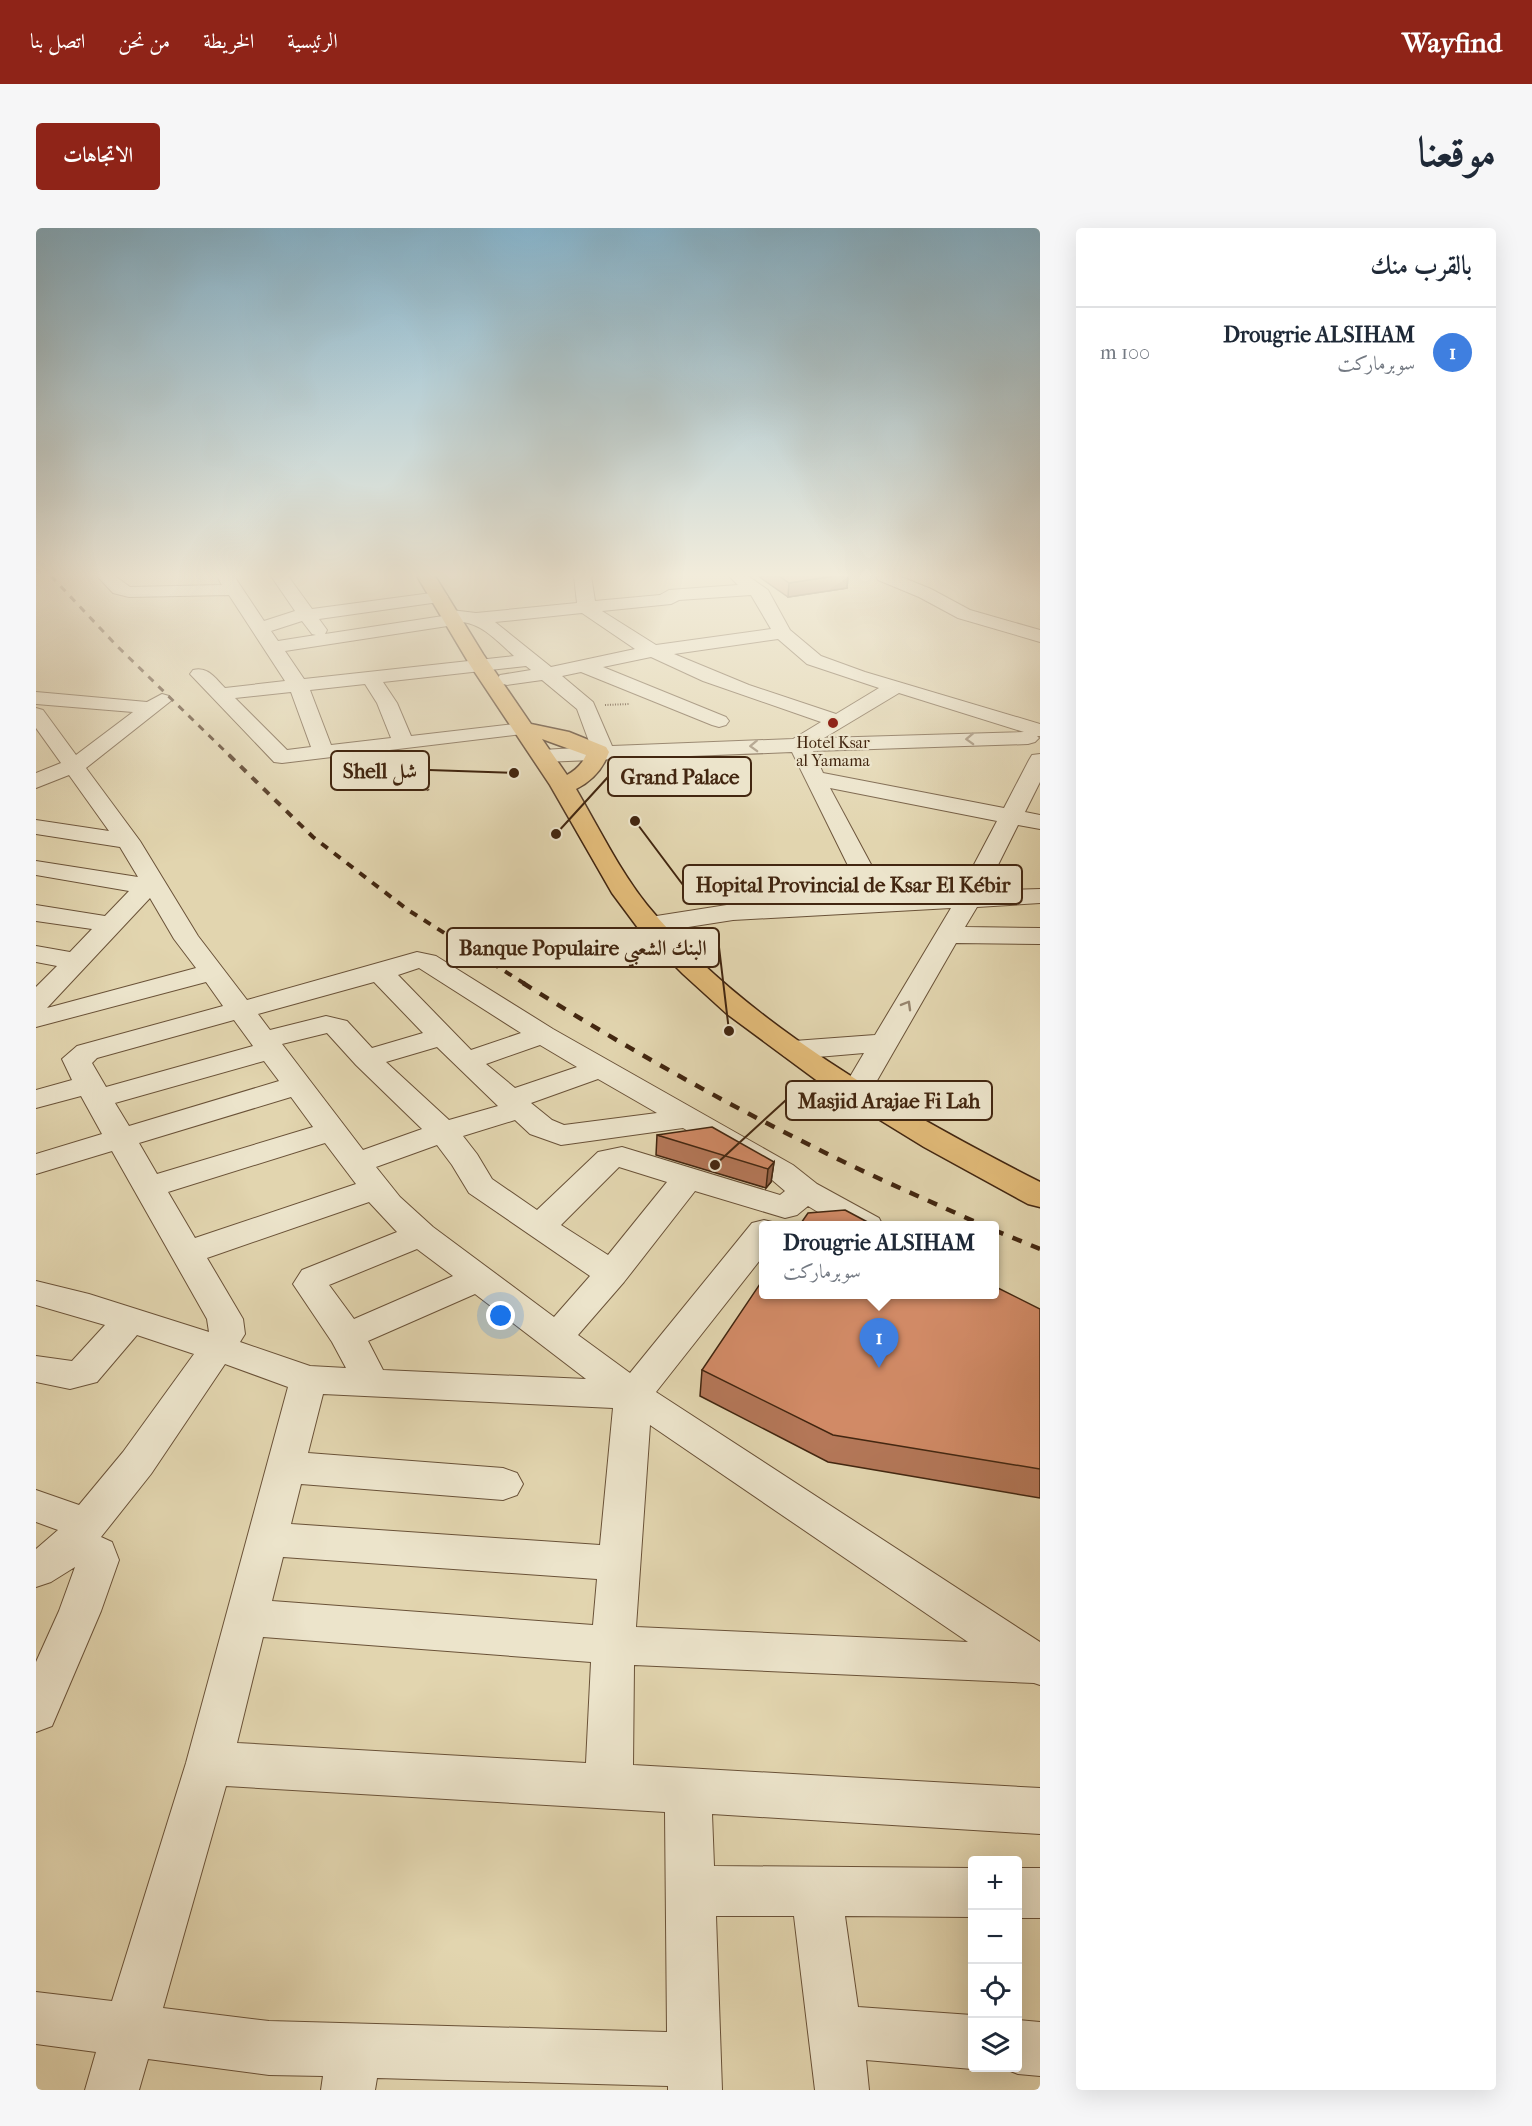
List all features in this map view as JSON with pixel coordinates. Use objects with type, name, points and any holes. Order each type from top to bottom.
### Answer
[{"type":"main road","points":[[480,663],[562,786],[605,863],[650,925],[694,970],[794,1050],[856,1092],[901,1120],[1040,1196]]},
{"type":"main road","points":[[523,729],[556,735],[600,752],[584,776],[562,786]]},
{"type":"street","points":[[283,663],[298,685],[323,752]]},
{"type":"street","points":[[344,663],[387,703],[404,742]]},
{"type":"street","points":[[486,674],[522,663]]},
{"type":"street","points":[[535,663],[586,706],[600,752]]},
{"type":"street","points":[[219,694],[363,679],[549,674],[597,663]]},
{"type":"street","points":[[681,663],[762,695],[838,721]]},
{"type":"street","points":[[820,663],[826,667],[897,686],[1037,740]]},
{"type":"street","points":[[583,666],[719,721]]},
{"type":"street","points":[[200,674],[278,755],[286,757],[523,729]]},
{"type":"street","points":[[798,744],[897,686]]},
{"type":"street","points":[[672,749],[762,695]]},
{"type":"street","points":[[36,698],[157,704],[68,769],[36,781]]},
{"type":"street","points":[[36,714],[68,769],[128,841],[151,887],[187,939],[388,1205],[421,1235],[633,1395],[1038,1665]]},
{"type":"street","points":[[543,756],[798,744],[1037,740]]},
{"type":"street","points":[[856,1092],[968,900],[1010,816],[1037,740]]},
{"type":"street","points":[[798,744],[880,905]]},
{"type":"street","points":[[36,765],[68,769]]},
{"type":"street","points":[[814,778],[1040,822]]},
{"type":"street","points":[[36,827],[128,841]]},
{"type":"street","points":[[36,868],[151,887]]},
{"type":"street","points":[[36,1003],[110,924],[151,887]]},
{"type":"street","points":[[650,925],[718,914],[1040,896]]},
{"type":"street","points":[[36,913],[110,924]]},
{"type":"street","points":[[947,935],[1040,936]]},
{"type":"street","points":[[36,954],[75,961]]},
{"type":"street","points":[[64,1547],[137,1463],[227,1334],[225,1319],[77,1063],[80,1055],[422,960],[543,1035],[782,1172],[781,1214]]},
{"type":"street","points":[[36,1019],[213,972]]},
{"type":"street","points":[[380,972],[441,1037],[541,1127],[561,1135],[689,1118]]},
{"type":"street","points":[[36,1099],[94,1092],[268,1045],[326,1024],[333,1025],[443,1132],[466,1161],[480,1186],[612,1274]]},
{"type":"street","points":[[466,1061],[543,1035]]},
{"type":"street","points":[[366,1059],[441,1037]]},
{"type":"street","points":[[794,1050],[884,1043]]},
{"type":"street","points":[[187,1253],[366,1176],[443,1132],[515,1105],[602,1068]]},
{"type":"street","points":[[36,1164],[298,1085]]},
{"type":"street","points":[[150,1187],[332,1131]]},
{"type":"street","points":[[540,1227],[609,1159],[622,1157],[688,1178],[781,1214],[831,1221]]},
{"type":"street","points":[[557,1336],[612,1274],[688,1178]]},
{"type":"street","points":[[372,1383],[347,1336],[310,1284],[311,1281],[327,1272],[421,1235]]},
{"type":"street","points":[[609,1786],[613,1645],[633,1395],[759,1241]]},
{"type":"street","points":[[347,1336],[480,1278]]},
{"type":"street","points":[[36,1293],[218,1348],[308,1380],[633,1395]]},
{"type":"street","points":[[36,1369],[70,1375],[84,1372],[130,1320]]},
{"type":"street","points":[[112,2090],[209,1763],[308,1380]]},
{"type":"street","points":[[286,1467],[503,1484]]},
{"type":"street","points":[[36,1506],[64,1547],[93,1551],[97,1554],[98,1560],[80,1611],[36,1712]]},
{"type":"street","points":[[267,1539],[619,1563]]},
{"type":"street","points":[[247,1617],[613,1645],[1038,1665]]},
{"type":"street","points":[[209,1763],[1040,1811]]},
{"type":"street","points":[[36,2018],[130,2032],[269,2048],[350,2069],[694,2075],[688,1791]]},
{"type":"street","points":[[690,1891],[968,1892]]},
{"type":"street","points":[[816,1891],[842,2090]]},
{"type":"street","points":[[1022,1893],[1040,1893]]},
{"type":"street","points":[[836,2034],[868,2033],[968,2042]]},
{"type":"street","points":[[1022,2047],[1040,2049]]},
{"type":"path","points":[[404,742],[429,792]]},
{"type":"building","points":[[712,1127],[774,1162],[768,1169],[657,1135]]},
{"type":"building","points":[[845,1210],[866,1221],[802,1221],[808,1213]]},
{"type":"building","points":[[759,1285],[759,1299],[999,1299],[999,1288],[1040,1309],[1040,1469],[833,1435],[702,1370]]},
{"type":"railway","points":[[134,663],[231,757]]},
{"type":"railway","points":[[229,755],[313,837],[408,910],[525,984]]},
{"type":"railway","points":[[523,983],[640,1054],[720,1099],[801,1141],[973,1221]]},
{"type":"railway","points":[[999,1232],[1040,1249]]},
{"type":"place","name":"Hotel Ksar al Yamama","points":[[833,723]]},
{"type":"place","name":"Shell شل","points":[[514,773]]},
{"type":"place","name":"Hopital Provincial de Ksar El Kébir","points":[[635,821]]},
{"type":"place","name":"Grand Palace","points":[[556,834]]},
{"type":"place","name":"Banque Populaire البنك الشعبي","points":[[729,1031]]},
{"type":"place","name":"Masjid Arajae Fi Lah","points":[[715,1165]]},
{"type":"place","name":"Drougrie ALSIHAM","points":[[879,1368]]}]
